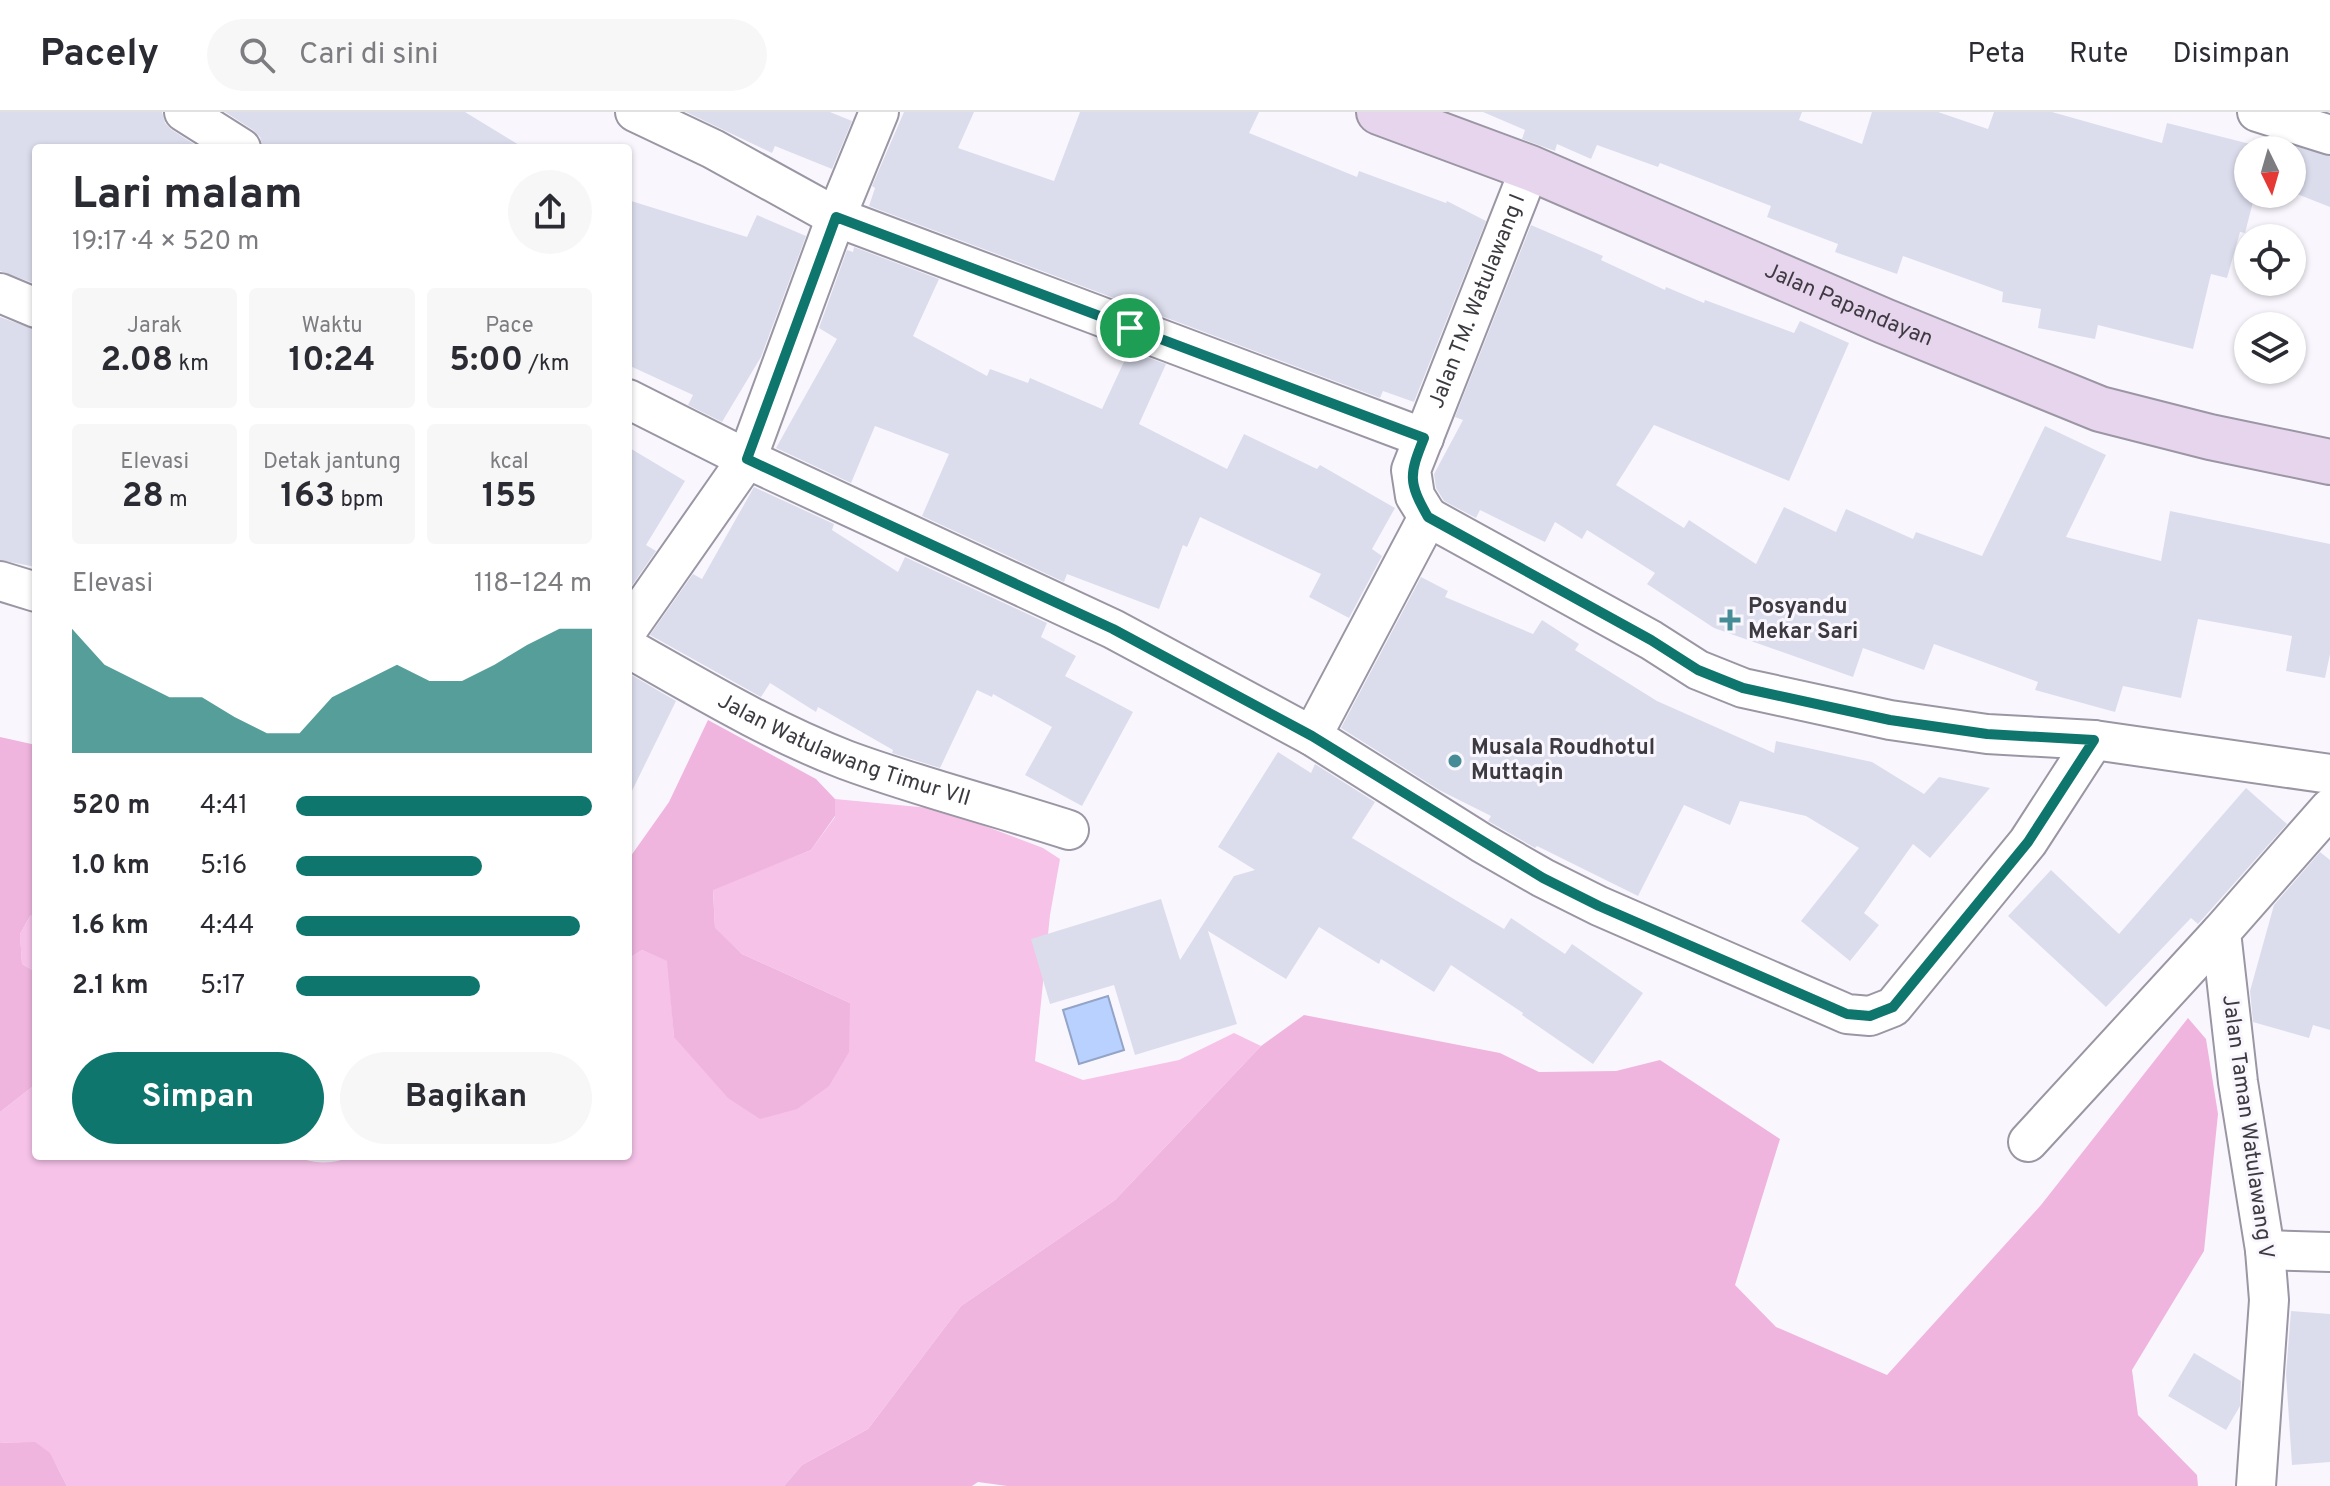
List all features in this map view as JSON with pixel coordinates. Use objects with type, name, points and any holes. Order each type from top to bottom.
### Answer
[{"type":"main road","name":"Jalan Papandayan","points":[[1379,112],[1530,168],[1884,321],[2100,409],[2210,437],[2330,462]]},
{"type":"street","points":[[184,112],[235,144]]},
{"type":"street","points":[[635,112],[713,149],[836,217],[1424,438]]},
{"type":"street","points":[[632,623],[747,459],[836,217],[879,112]]},
{"type":"street","points":[[2257,112],[2330,135]]},
{"type":"street","name":"Jalan TM. Watulawang I","points":[[1428,517],[1415,496],[1411,470],[1530,168]]},
{"type":"street","points":[[0,293],[32,306]]},
{"type":"street","points":[[632,401],[747,459],[1113,629],[1312,736],[1482,843],[1571,892],[1847,1014],[1870,1016],[1893,1007],[2028,842],[2094,740]]},
{"type":"street","points":[[1312,736],[1428,517],[1651,640],[1698,670],[1743,688],[1890,720],[1987,734],[2094,740],[2330,774]]},
{"type":"street","points":[[0,581],[32,591]]},
{"type":"street","name":"Jalan Watulawang Timur VII","points":[[632,650],[741,711],[844,759],[1069,830]]},
{"type":"street","points":[[2028,1142],[2330,808]]},
{"type":"street","name":"Jalan Taman Watulawang V","points":[[2221,932],[2238,1082],[2265,1250],[2269,1300],[2256,1486]]},
{"type":"street","points":[[2265,1250],[2330,1252]]},
{"type":"shaded area","points":[[708,720],[816,779],[835,799],[835,816],[811,850],[713,890],[715,928],[742,954],[850,1003],[849,1052],[829,1086],[797,1109],[760,1119],[728,1098],[674,1037],[667,961],[642,950],[632,956],[632,854],[669,802]]},
{"type":"shaded area","points":[[0,737],[32,744],[32,916],[20,934],[22,964],[32,970],[32,1087],[0,1112]]},
{"type":"shaded area","points":[[835,799],[940,809],[1043,848],[1060,859],[1050,915],[1035,1061],[1083,1080],[1179,1060],[1234,1033],[1261,1046],[1115,1200],[961,1306],[868,1429],[802,1465],[784,1486],[67,1486],[43,1449],[36,1445],[0,1443],[0,1112],[32,1087],[32,1160],[632,1160],[632,956],[642,950],[668,961],[674,1037],[850,1003],[742,954],[715,929],[713,889],[811,850],[835,817]]},
{"type":"shaded area","points":[[30,916],[32,970],[22,964],[20,934]]},
{"type":"shaded area","points":[[1304,1015],[1500,1053],[1539,1072],[1616,1071],[1660,1060],[1780,1139],[1735,1285],[1776,1327],[1887,1375],[2041,1205],[2188,1018],[2206,1039],[2218,1114],[2204,1251],[2132,1370],[2138,1415],[2197,1475],[2198,1486],[1007,1486],[978,1482],[972,1486],[784,1486],[802,1465],[868,1429],[961,1306],[1115,1200],[1261,1046]]},
{"type":"shaded area","points":[[35,1442],[50,1453],[67,1486],[0,1486],[0,1443]]},
{"type":"water","points":[[1108,996],[1124,1050],[1079,1064],[1063,1010]]},
{"type":"building","points":[[0,112],[162,112],[165,123],[194,144],[32,144],[32,283],[0,271]]},
{"type":"building","points":[[225,112],[465,112],[517,144],[262,144],[253,130]]},
{"type":"building","points":[[686,112],[830,112],[852,121],[832,169],[775,146],[772,153]]},
{"type":"building","points":[[904,112],[974,112],[958,148],[1054,181],[1080,112],[1259,112],[1249,133],[1357,177],[1359,171],[1447,201],[1486,221],[1414,402],[1383,391],[1380,398],[869,206],[875,188],[872,186]]},
{"type":"building","points":[[1483,112],[1802,112],[1799,120],[1862,144],[1872,112],[1938,112],[1988,129],[1994,112],[2052,112],[2162,143],[2167,123],[2234,140],[2234,208],[2251,208],[2247,224],[2234,224],[2234,253],[2227,278],[2211,274],[2193,349],[2098,325],[2095,339],[2038,328],[2041,309],[2002,302],[2003,292],[1903,256],[1897,274],[1835,252],[1838,244],[1767,217],[1771,206],[1660,163],[1658,167],[1597,145],[1591,159],[1557,144],[1555,151],[1522,139],[1525,130]]},
{"type":"building","points":[[2306,149],[2330,156],[2330,207],[2306,198]]},
{"type":"building","points":[[632,201],[747,237],[757,215],[806,236],[761,357],[722,422],[688,405],[693,395],[632,367]]},
{"type":"building","points":[[1531,225],[1603,256],[1601,260],[1665,290],[1666,287],[1794,333],[1800,321],[1849,343],[1789,481],[1654,425],[1616,485],[1684,528],[1689,520],[1756,564],[1784,507],[1836,532],[1846,509],[1913,539],[1916,532],[1982,556],[2045,426],[2106,455],[2066,537],[2161,561],[2170,511],[2330,544],[2330,654],[2325,678],[2286,671],[2292,636],[2198,619],[2181,698],[2123,686],[2115,712],[2035,690],[2038,682],[1934,644],[1924,670],[1863,648],[1853,677],[1714,628],[1647,584],[1655,573],[1587,530],[1582,539],[1555,522],[1545,542],[1480,510],[1476,518],[1444,501],[1436,488],[1434,474],[1463,420],[1455,417]]},
{"type":"building","points":[[854,247],[939,279],[913,336],[987,376],[990,369],[1028,383],[1030,378],[1102,409],[1129,351],[1166,364],[1139,424],[1227,469],[1244,434],[1317,469],[1320,465],[1395,508],[1372,549],[1382,556],[1349,618],[1309,597],[1321,574],[1200,517],[1187,547],[1183,545],[1159,609],[1067,574],[1064,582],[922,516],[949,454],[875,426],[851,483],[776,448],[837,339],[819,328],[847,250],[853,252]]},
{"type":"building","points":[[0,317],[32,329],[32,566],[0,560]]},
{"type":"building","points":[[632,449],[685,481],[646,545],[656,551],[632,585]]},
{"type":"building","points":[[754,487],[834,524],[832,530],[898,572],[905,557],[1047,623],[1041,637],[1076,656],[1065,676],[1133,712],[1082,806],[1025,775],[1052,727],[993,694],[992,697],[977,690],[940,768],[892,753],[893,750],[818,707],[816,712],[770,683],[761,697],[650,635],[693,574],[702,579]]},
{"type":"building","points":[[1421,577],[1448,591],[1445,597],[1533,634],[1542,620],[1579,644],[1575,650],[1657,701],[1774,753],[1776,741],[1872,762],[1924,794],[1939,777],[1990,788],[1930,858],[1913,844],[1864,913],[1879,925],[1850,961],[1801,921],[1859,848],[1806,816],[1740,801],[1730,825],[1684,805],[1638,896],[1537,846],[1535,848],[1488,821],[1491,816],[1439,790],[1341,728]]},
{"type":"building","points":[[632,675],[676,701],[632,791]]},
{"type":"building","points":[[1278,752],[1311,773],[1315,764],[1375,802],[1352,838],[1504,929],[1511,918],[1565,954],[1572,944],[1643,993],[1593,1064],[1451,965],[1434,992],[1381,959],[1379,964],[1319,927],[1286,979],[1208,931],[1237,1024],[1135,1055],[1114,985],[1050,1004],[1031,939],[1161,899],[1180,960],[1234,876],[1255,870],[1218,847]]},
{"type":"building","points":[[2246,788],[2287,824],[2198,924],[2191,918],[2106,1007],[2008,916],[2051,870],[2119,934]]},
{"type":"building","points":[[2320,852],[2330,860],[2330,1030],[2313,1025],[2309,1038],[2253,1022],[2250,991],[2274,905]]},
{"type":"building","points":[[2291,1311],[2330,1314],[2330,1462],[2292,1465],[2286,1374]]},
{"type":"building","points":[[2194,1353],[2241,1381],[2240,1406],[2226,1430],[2168,1396]]},
{"type":"place","name":"Posyandu Mekar Sari","points":[[1730,620]]},
{"type":"place","name":"Musala Roudhotul Muttaqin","points":[[1455,761]]},
{"type":"route","points":[[836,217],[1130,328],[1424,438],[1411,470],[1415,496],[1428,517],[1651,640],[1698,670],[1743,688],[1890,720],[1987,734],[2094,740],[2028,842],[1893,1007],[1870,1016],[1847,1014],[1599,906],[1543,878],[1312,736],[1113,629],[747,459],[836,217]]}]
